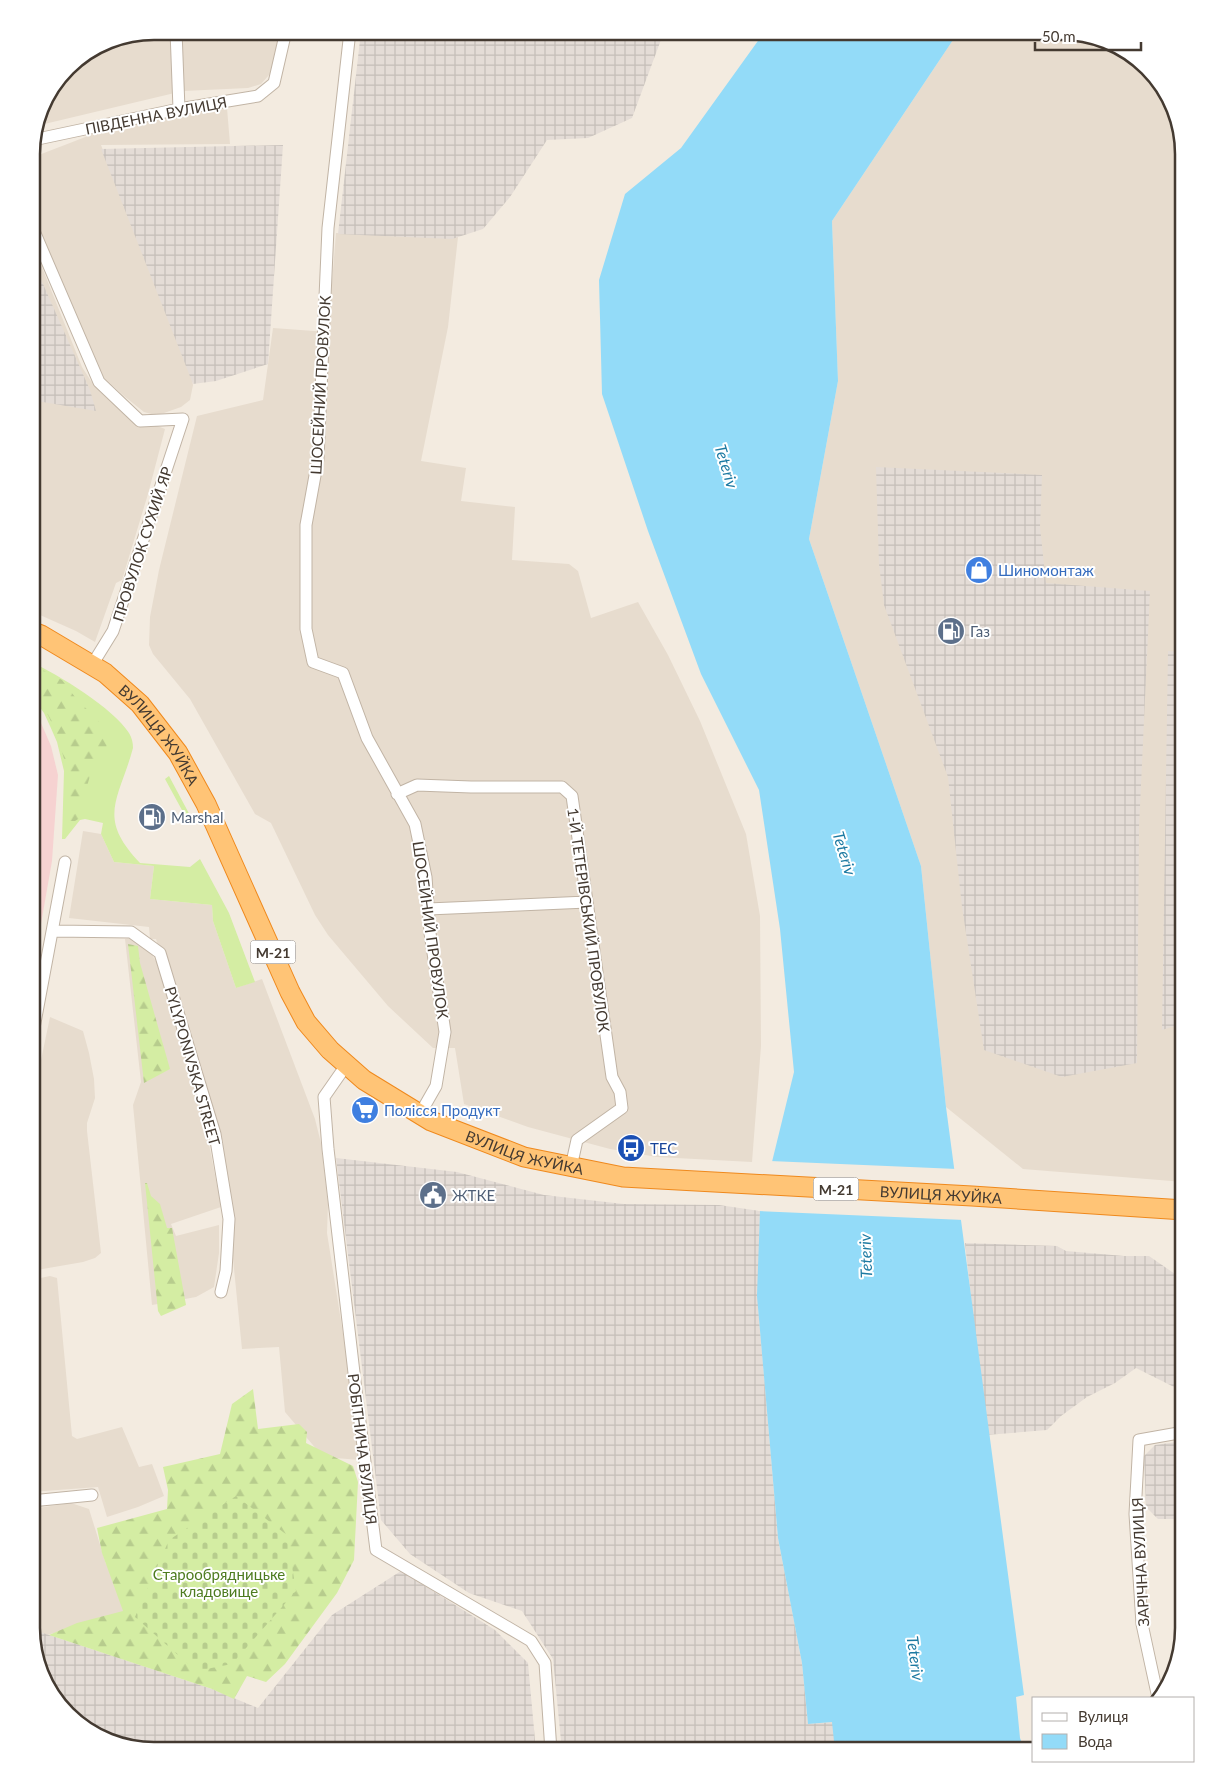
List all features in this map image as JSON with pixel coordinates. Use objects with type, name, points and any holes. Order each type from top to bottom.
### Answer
[{"type":"highway","name":"ВУЛИЦЯ ЖУЙКА","points":[[40,635],[105,674],[140,704],[178,753],[206,804],[290,992],[306,1022],[330,1050],[364,1080],[431,1120],[524,1157],[623,1177],[1175,1209]]},
{"type":"street","points":[[176,40],[179,109]]},
{"type":"street","name":"ПІВДЕННА ВУЛИЦЯ","points":[[41,138],[179,109],[258,96],[274,83],[284,40]]},
{"type":"street","name":"ШОСЕЙНИЙ ПРОВУЛОК","points":[[349,40],[328,228],[318,459],[306,525],[306,629],[314,662],[343,673],[367,738],[415,824],[426,877],[430,933],[445,1032],[436,1086],[420,1114]]},
{"type":"street","name":"ПРОВУЛОК СУХИЙ ЯР","points":[[40,243],[99,382],[140,421],[183,419],[114,631],[92,665]]},
{"type":"street","name":"1-Й ТЕТЕРІВСЬКИЙ ПРОВУЛОК","points":[[397,794],[417,785],[562,788],[572,796],[612,1077],[620,1092],[622,1108],[577,1140],[571,1167]]},
{"type":"street","points":[[40,1000],[65,862]]},
{"type":"street","points":[[428,909],[586,902]]},
{"type":"street","name":"PYLYPONIVSKA STREET","points":[[54,931],[131,932],[160,953],[215,1134],[229,1219],[226,1271],[221,1292]]},
{"type":"street","name":"РОБІТНИЧА ВУЛИЦЯ","points":[[346,1064],[324,1097],[328,1149],[376,1550],[531,1641],[545,1663],[550,1742]]},
{"type":"street","name":"ЗАРІЧНА ВУЛИЦЯ","points":[[1156,1691],[1142,1624],[1135,1514],[1138,1440],[1175,1434]]},
{"type":"street","points":[[40,1500],[92,1495]]},
{"type":"shaded area","points":[[146,40],[280,40],[276,63],[261,84],[248,88],[183,91],[44,124],[52,103],[63,84],[90,59],[117,46]]},
{"type":"shaded area","points":[[360,40],[661,40],[632,118],[588,138],[547,140],[510,197],[483,229],[452,239],[338,234]]},
{"type":"shaded area","points":[[953,40],[1069,40],[1098,46],[1125,59],[1136,68],[1152,84],[1166,110],[1171,124],[1175,154],[1175,1181],[1023,1169],[946,1107],[921,866],[809,539],[838,381],[832,221]]},
{"type":"shaded area","points":[[189,107],[227,108],[230,144],[101,145],[191,376],[193,385],[190,400],[181,407],[164,413],[155,415],[144,412],[101,375],[40,234],[40,155],[88,136],[87,130]]},
{"type":"shaded area","points":[[283,145],[268,364],[216,381],[193,384],[101,149]]},
{"type":"shaded area","points":[[336,233],[458,237],[448,327],[421,461],[466,468],[461,501],[515,507],[512,560],[569,564],[578,571],[591,618],[638,602],[668,655],[700,721],[746,834],[760,916],[761,1046],[752,1162],[657,1157],[610,1149],[528,1127],[464,1104],[455,1048],[433,1048],[388,1006],[328,935],[315,915],[271,823],[255,814],[190,699],[153,654],[149,645],[150,617],[159,570],[197,416],[263,400],[273,328],[328,332]]},
{"type":"shaded area","points":[[40,262],[82,367],[91,381],[135,417],[165,429],[122,580],[116,583],[95,642],[76,631],[40,615]]},
{"type":"shaded area","points":[[40,277],[90,390],[96,411],[40,402]]},
{"type":"shaded area","points":[[876,467],[1042,475],[1040,527],[1046,583],[1150,591],[1139,828],[1137,1063],[1062,1077],[984,1050],[962,907],[948,777],[884,605],[879,564]]},
{"type":"shaded area","points":[[1168,651],[1175,651],[1175,1026],[1162,1030]]},
{"type":"shaded area","points":[[40,721],[51,746],[58,775],[52,861],[40,930]]},
{"type":"shaded area","points":[[83,831],[101,834],[114,862],[154,866],[150,899],[212,905],[213,921],[236,988],[262,979],[315,1119],[321,1143],[328,1204],[327,1233],[358,1428],[360,1460],[323,1457],[285,1412],[279,1347],[242,1349],[227,1199],[191,1050],[156,939],[150,939],[149,927],[69,918]]},
{"type":"shaded area","points":[[132,938],[151,953],[158,965],[204,1118],[221,1207],[171,1224],[176,1236],[219,1225],[219,1253],[214,1287],[196,1297],[152,1305],[133,1105],[141,1082],[125,939]]},
{"type":"shaded area","points":[[50,1017],[83,1031],[94,1079],[95,1098],[87,1123],[87,1131],[101,1253],[95,1258],[83,1262],[40,1269],[40,1065]]},
{"type":"shaded area","points":[[336,1158],[457,1172],[544,1195],[624,1204],[719,1205],[760,1211],[758,1306],[778,1538],[802,1663],[808,1724],[833,1722],[834,1742],[561,1742],[553,1659],[522,1611],[469,1593],[410,1554],[381,1520]]},
{"type":"shaded area","points":[[965,1243],[1057,1246],[1066,1251],[1124,1256],[1149,1256],[1175,1274],[1175,1388],[1136,1368],[1115,1383],[1087,1397],[1061,1416],[1047,1430],[986,1435]]},
{"type":"shaded area","points":[[50,1276],[57,1278],[72,1436],[77,1439],[122,1427],[139,1467],[152,1464],[164,1496],[107,1517],[98,1487],[40,1491],[40,1278]]},
{"type":"shaded area","points":[[1175,1442],[1175,1519],[1158,1519],[1146,1507],[1144,1456],[1155,1445]]},
{"type":"shaded area","points":[[71,1503],[89,1509],[106,1564],[115,1577],[128,1612],[47,1635],[40,1634],[40,1508]]},
{"type":"shaded area","points":[[401,1571],[495,1630],[528,1663],[535,1742],[146,1742],[131,1740],[97,1727],[73,1709],[55,1685],[44,1658],[41,1643],[40,1632],[212,1689],[258,1708],[332,1615]]},
{"type":"green space","points":[[40,667],[85,693],[111,713],[129,733],[133,748],[117,795],[115,808],[118,833],[126,847],[140,863],[190,867],[200,859],[229,913],[255,982],[236,988],[213,921],[212,905],[150,899],[154,866],[114,862],[101,834],[103,823],[85,819],[80,820],[65,839],[62,839],[64,771],[57,742],[40,707]]},
{"type":"green space","points":[[40,669],[62,680],[75,697],[106,729],[109,736],[106,749],[92,769],[83,800],[83,816],[75,821],[69,821],[67,816],[69,789],[65,762],[56,732],[48,715],[40,704]]},
{"type":"green space","points":[[169,776],[193,821],[189,823],[165,779]]},
{"type":"green space","points":[[128,944],[138,946],[140,963],[170,1069],[144,1083]]},
{"type":"green space","points":[[145,1183],[147,1183],[151,1196],[160,1204],[167,1228],[172,1228],[186,1305],[161,1316],[158,1311]]},
{"type":"green space","points":[[253,1389],[258,1429],[299,1424],[307,1432],[306,1443],[353,1466],[358,1482],[354,1560],[337,1593],[285,1664],[266,1682],[247,1676],[234,1699],[212,1689],[49,1635],[77,1623],[123,1611],[102,1553],[97,1528],[167,1509],[168,1490],[163,1467],[220,1454],[232,1404]]},
{"type":"green space","name":"Старообрядницьке кладовище","points":[[236,1496],[287,1535],[296,1591],[232,1664],[196,1671],[135,1617],[169,1540]]},
{"type":"water","name":"Teteriv","points":[[759,40],[953,40],[832,221],[838,381],[809,539],[921,866],[946,1107],[1024,1695],[1016,1697],[1022,1742],[834,1742],[832,1722],[808,1724],[802,1663],[778,1538],[757,1296],[760,1211],[794,1072],[780,929],[759,790],[701,674],[648,531],[602,394],[599,280],[625,194],[681,148]]},
{"type":"pier","points":[[770,1161],[957,1169],[964,1220],[758,1211]]},
{"type":"place","name":"Шиномонтаж","points":[[979,570]]},
{"type":"place","name":"Газ","points":[[951,631]]},
{"type":"place","name":"Marshal","points":[[152,817]]},
{"type":"place","name":"Полісся Продукт","points":[[365,1110]]},
{"type":"place","name":"ТЕС","points":[[631,1148]]},
{"type":"place","name":"ЖТКЕ","points":[[433,1195]]}]
